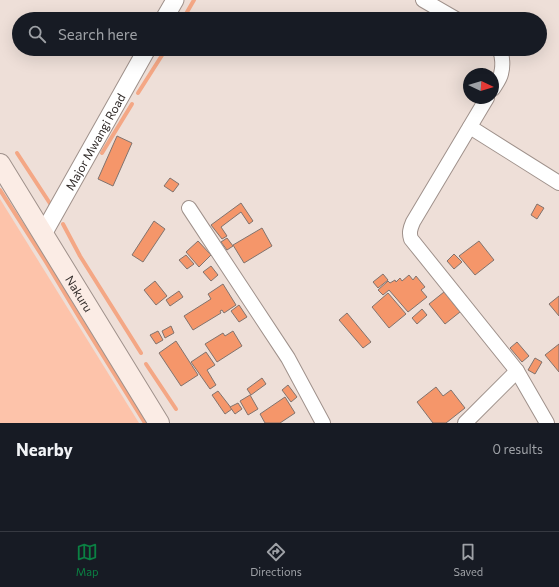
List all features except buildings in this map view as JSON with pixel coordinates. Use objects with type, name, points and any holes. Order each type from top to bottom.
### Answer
[{"type":"main road","name":"Nakuru","points":[[0,164],[159,423]]},
{"type":"street","points":[[168,12],[175,0]]},
{"type":"street","points":[[423,0],[444,12]]},
{"type":"street","name":"Major Mwangi Road","points":[[43,234],[143,56]]},
{"type":"street","points":[[499,78],[501,75],[502,56]]},
{"type":"street","points":[[484,104],[413,222],[409,234],[411,239],[517,371],[548,423]]},
{"type":"street","points":[[470,127],[559,183]]},
{"type":"street","points":[[189,208],[288,358],[323,423]]},
{"type":"street","points":[[465,423],[517,371]]},
{"type":"shaded area","points":[[0,199],[139,423],[0,423]]},
{"type":"waterway","points":[[187,12],[194,0]]},
{"type":"waterway","points":[[138,93],[162,56]]},
{"type":"waterway","points":[[102,153],[132,104]]},
{"type":"waterway","points":[[17,153],[51,205]]},
{"type":"waterway","points":[[0,190],[145,423]]},
{"type":"waterway","points":[[63,224],[80,256],[141,353]]},
{"type":"waterway","points":[[146,364],[176,409]]}]
